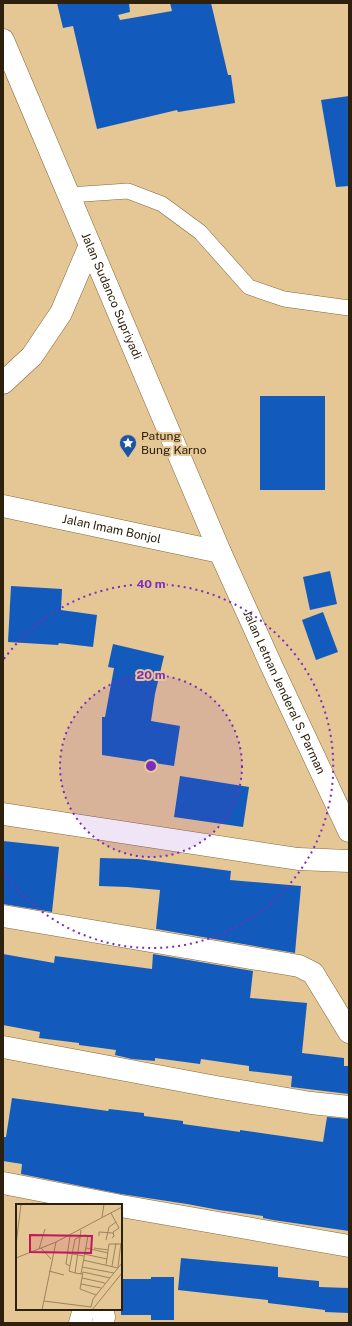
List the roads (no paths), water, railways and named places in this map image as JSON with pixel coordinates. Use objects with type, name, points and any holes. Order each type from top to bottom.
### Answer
[{"type":"main road","name":"Jalan Sudanco Supriyadi","points":[[3,40],[220,552]]},
{"type":"main road","points":[[4,383],[32,356],[61,313],[90,245]]},
{"type":"main road","name":"Jalan Imam Bonjol","points":[[3,506],[220,552]]},
{"type":"main road","name":"Jalan Letnan Jenderal S. Parman","points":[[220,552],[275,674],[349,831]]},
{"type":"main road","points":[[3,814],[298,859],[349,861]]},
{"type":"main road","points":[[3,916],[299,966],[313,973],[349,1032]]},
{"type":"main road","points":[[3,1047],[216,1087],[311,1103],[349,1107]]},
{"type":"main road","points":[[3,1183],[110,1204]]},
{"type":"main road","points":[[122,1206],[349,1246]]},
{"type":"main road","points":[[80,1323],[84,1310]]},
{"type":"main road","points":[[102,1310],[103,1323]]},
{"type":"lane","points":[[69,194],[128,192],[162,204],[200,232],[249,287],[284,299],[349,308]]},
{"type":"place","name":"Patung Bung Karno","points":[[128,458]]}]
